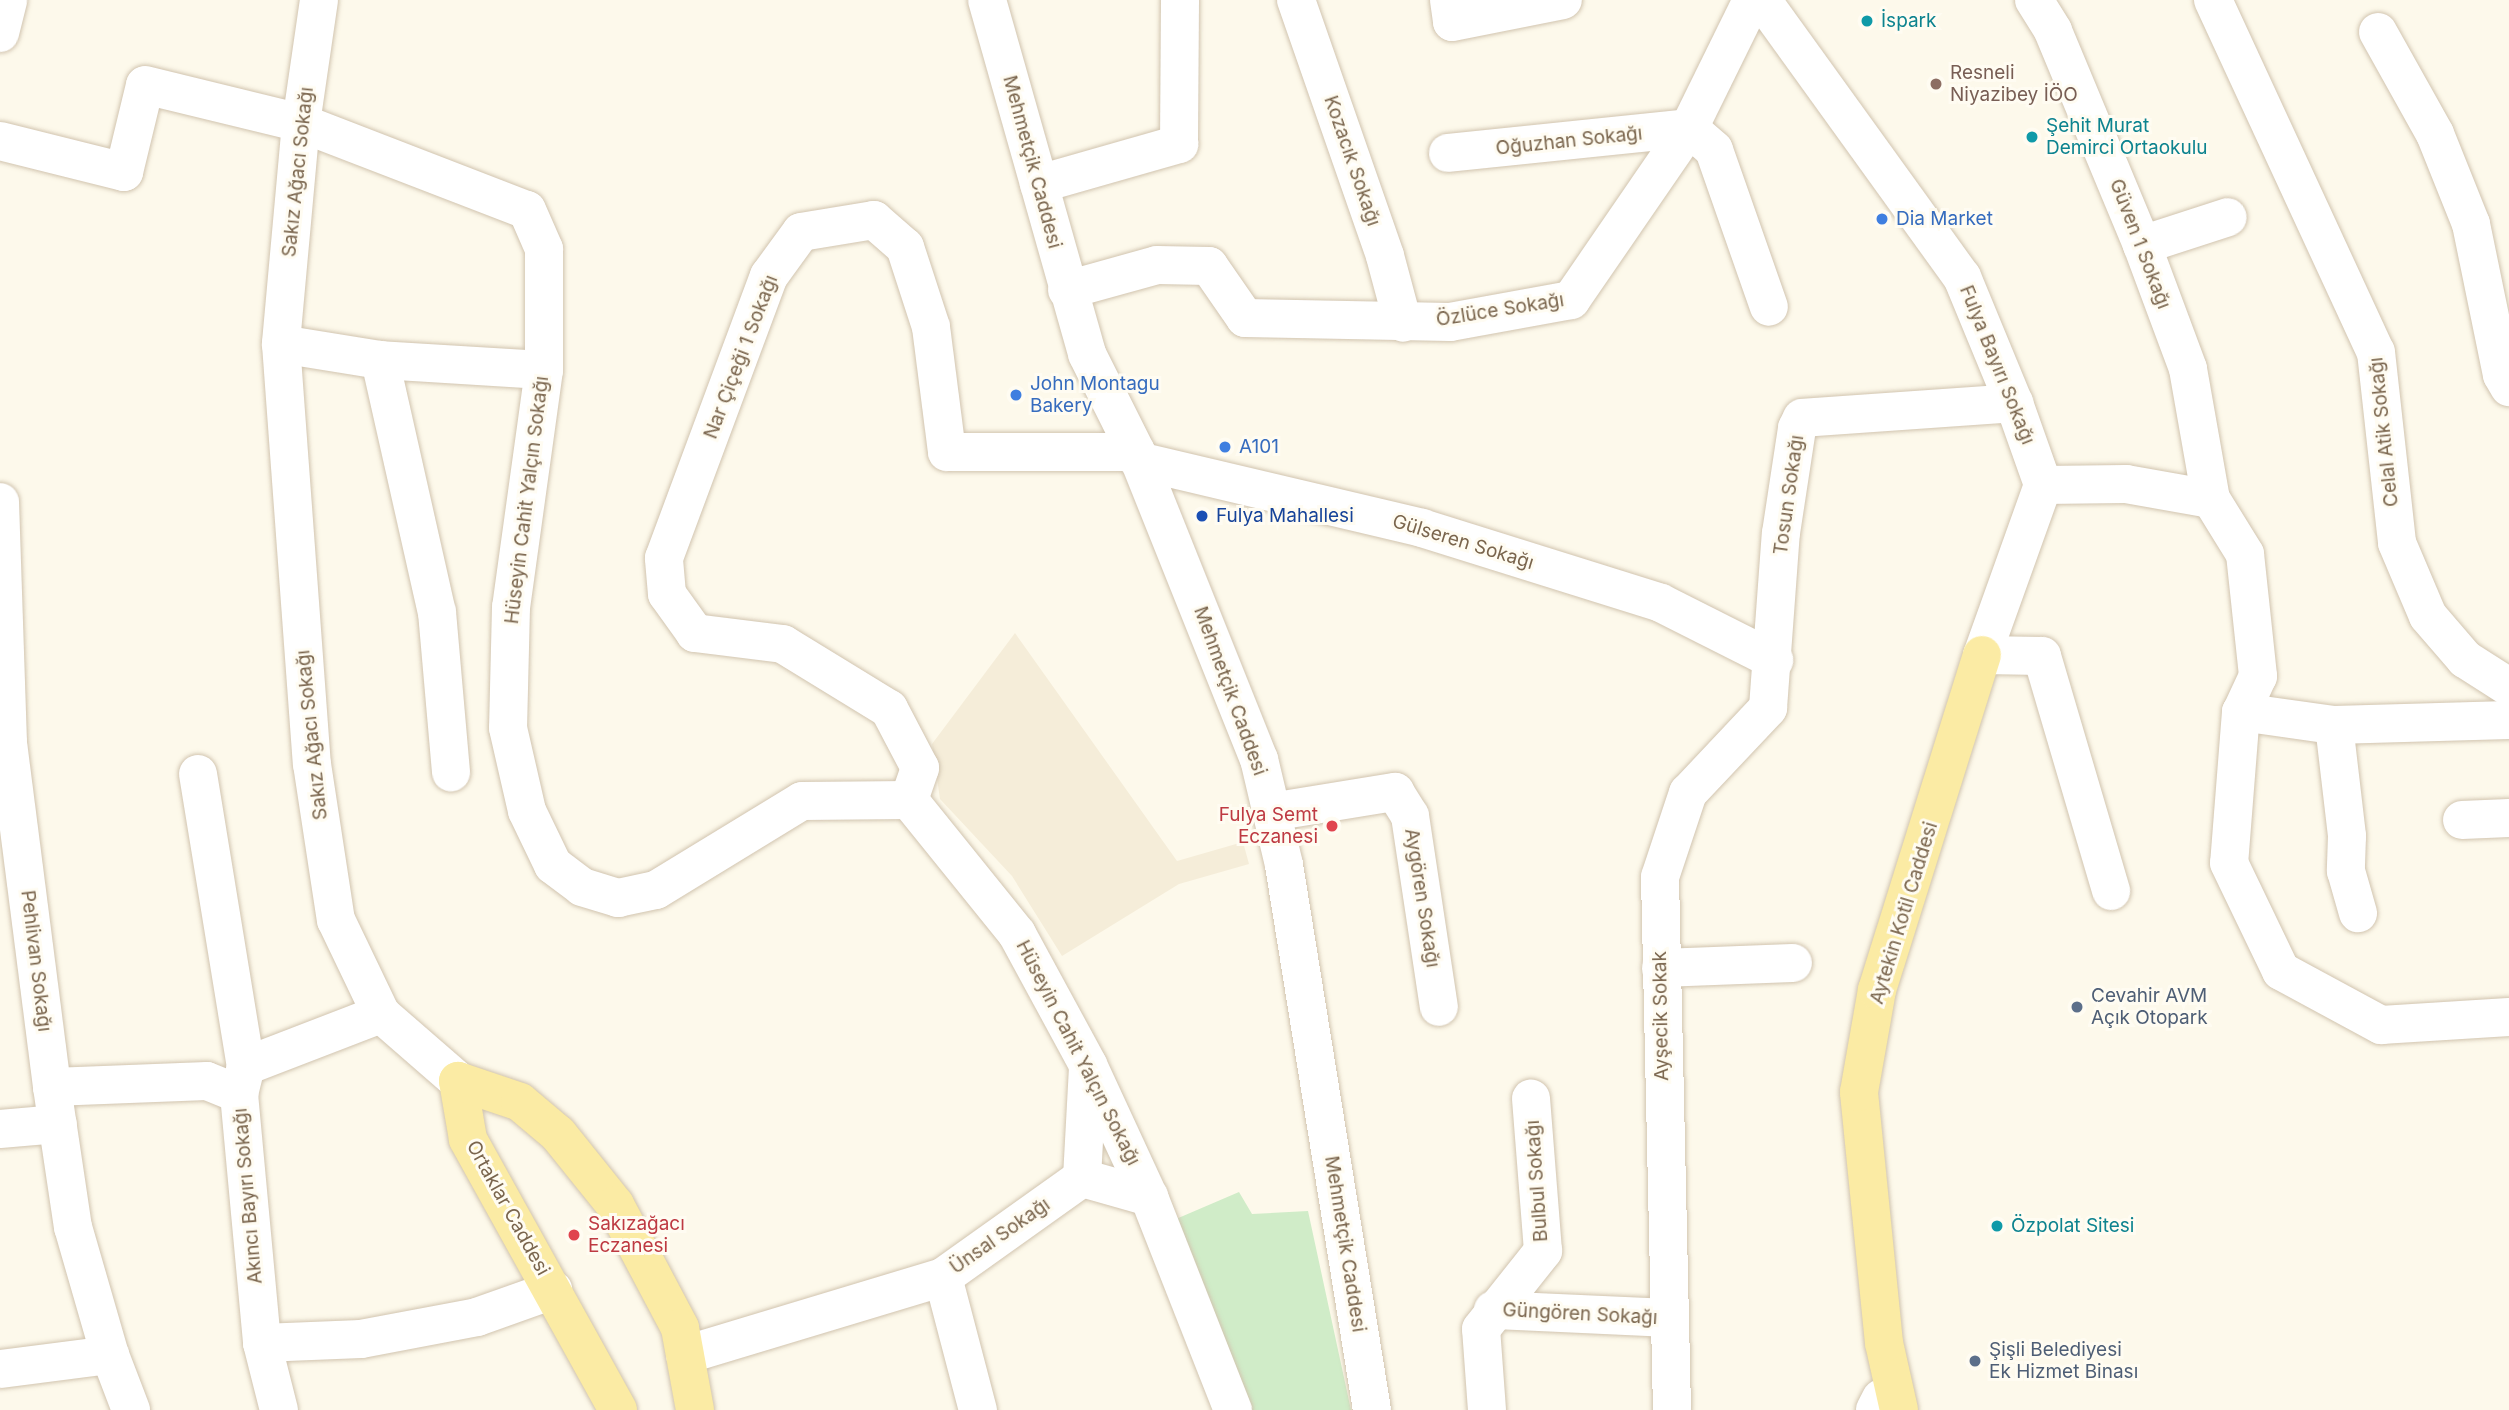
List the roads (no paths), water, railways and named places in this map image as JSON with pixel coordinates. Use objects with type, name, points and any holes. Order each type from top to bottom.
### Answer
[{"type":"main road","name":"Aytekin Kotil Caddesi","points":[[1885,1407],[1884,1343],[1859,1092],[1877,990],[1982,655]]},
{"type":"main road","name":"Ortaklar Caddesi","points":[[458,1081],[468,1139],[618,1410]]},
{"type":"main road","points":[[458,1081],[520,1102],[558,1134],[615,1205],[680,1328],[695,1410]]},
{"type":"street","points":[[0,33],[8,0]]},
{"type":"street","name":"Sakız Ağacı Sokağı","points":[[320,0],[302,123],[281,344],[312,764],[336,920],[381,1014],[458,1081]]},
{"type":"street","name":"Mehmetçik Caddesi","points":[[986,0],[1087,354],[1138,456],[1259,759],[1284,864],[1372,1410]]},
{"type":"street","points":[[1039,184],[1179,144],[1180,0]]},
{"type":"street","name":"Kozacık Sokağı","points":[[1296,0],[1385,256],[1403,323]]},
{"type":"street","points":[[1449,0],[1452,22],[1563,0]]},
{"type":"street","name":"Özlüce Sokağı","points":[[1067,290],[1157,265],[1209,266],[1245,318],[1403,323],[1450,321],[1571,300],[1689,128],[1752,0]]},
{"type":"street","name":"Fulya Bayırı Sokağı","points":[[1762,0],[1962,277],[2014,403],[2043,485]]},
{"type":"street","name":"Celal Atik Sokağı","points":[[2213,0],[2376,352],[2397,543],[2428,616],[2465,659],[2509,687]]},
{"type":"street","name":"Güven 1 Sokağı","points":[[2041,3],[2142,245],[2188,369],[2211,499],[2245,554],[2258,676],[2241,712]]},
{"type":"street","points":[[2378,32],[2435,134],[2471,224],[2501,375],[2509,387]]},
{"type":"street","name":"Hüseyin Cahit Yalçın Sokağı","points":[[0,141],[124,172],[145,85],[302,123],[527,210],[544,250],[544,370],[511,607],[508,728],[527,811],[553,865],[582,887],[618,898],[656,890],[802,801],[909,800],[1017,933],[1088,1066],[1149,1197],[1233,1410]]},
{"type":"street","points":[[1689,128],[1714,150],[1769,307]]},
{"type":"street","name":"Oğuzhan Sokağı","points":[[1448,153],[1689,128]]},
{"type":"street","points":[[2142,245],[2228,217]]},
{"type":"street","name":"Nar Çiçeği 1 Sokağı","points":[[909,800],[920,768],[889,709],[783,644],[695,633],[667,594],[664,558],[769,276],[801,232],[874,220],[905,247],[931,327],[947,452],[1138,456]]},
{"type":"street","points":[[281,344],[380,360],[544,370]]},
{"type":"street","points":[[380,360],[437,612],[450,772]]},
{"type":"street","name":"Tosun Sokağı","points":[[1774,660],[1781,533],[1802,418],[2014,403]]},
{"type":"street","name":"Gülseren Sokağı","points":[[1138,456],[1422,528],[1661,603],[1774,660]]},
{"type":"street","points":[[2111,891],[2042,656],[1982,655],[2043,485],[2126,484],[2211,499]]},
{"type":"street","name":"Pehlivan Sokağı","points":[[0,502],[4,749],[55,1106],[73,1227],[110,1355],[131,1410]]},
{"type":"street","name":"Ayşecik Sokak","points":[[1672,1410],[1667,1318],[1660,877],[1688,793],[1768,708],[1774,660]]},
{"type":"street","points":[[2509,720],[2334,725],[2241,712],[2229,863],[2281,971],[2381,1025],[2509,1017]]},
{"type":"street","points":[[2334,725],[2347,836],[2346,871],[2358,913]]},
{"type":"street","name":"Akıncı Bayırı Sokağı","points":[[198,774],[242,1080],[262,1343],[279,1410]]},
{"type":"street","name":"Aygören Sokağı","points":[[1271,812],[1395,792],[1410,816],[1439,1007]]},
{"type":"street","points":[[2462,820],[2509,818]]},
{"type":"street","points":[[1661,968],[1793,963]]},
{"type":"street","points":[[0,1129],[55,1106],[207,1081],[242,1080],[381,1014]]},
{"type":"street","points":[[1088,1066],[1082,1178],[1149,1197]]},
{"type":"street","name":"Bulbul Sokağı","points":[[1487,1410],[1481,1329],[1493,1310],[1543,1251],[1531,1098]]},
{"type":"street","name":"Ünsal Sokağı","points":[[685,1355],[943,1277],[1082,1178]]},
{"type":"street","points":[[943,1277],[978,1410]]},
{"type":"street","points":[[262,1343],[361,1339],[477,1317],[553,1290]]},
{"type":"street","name":"Güngören Sokağı","points":[[1493,1310],[1667,1318]]},
{"type":"street","points":[[0,1369],[110,1355]]},
{"type":"place","name":"İspark","points":[[1867,21]]},
{"type":"place","name":"Resneli Niyazibey İÖO","points":[[1936,84]]},
{"type":"place","name":"Şehit Murat Demirci Ortaokulu","points":[[2032,137]]},
{"type":"place","name":"Dia Market","points":[[1882,219]]},
{"type":"place","name":"John Montagu Bakery","points":[[1016,395]]},
{"type":"place","name":"A101","points":[[1225,447]]},
{"type":"place","name":"Fulya Mahallesi","points":[[1202,516]]},
{"type":"place","name":"Fulya Semt Eczanesi","points":[[1332,826]]},
{"type":"place","name":"Cevahir AVM Açık Otopark","points":[[2077,1007]]},
{"type":"place","name":"Özpolat Sitesi","points":[[1997,1226]]},
{"type":"place","name":"Sakızağacı Eczanesi","points":[[574,1235]]},
{"type":"place","name":"Şişli Belediyesi Ek Hizmet Binası","points":[[1975,1361]]}]
